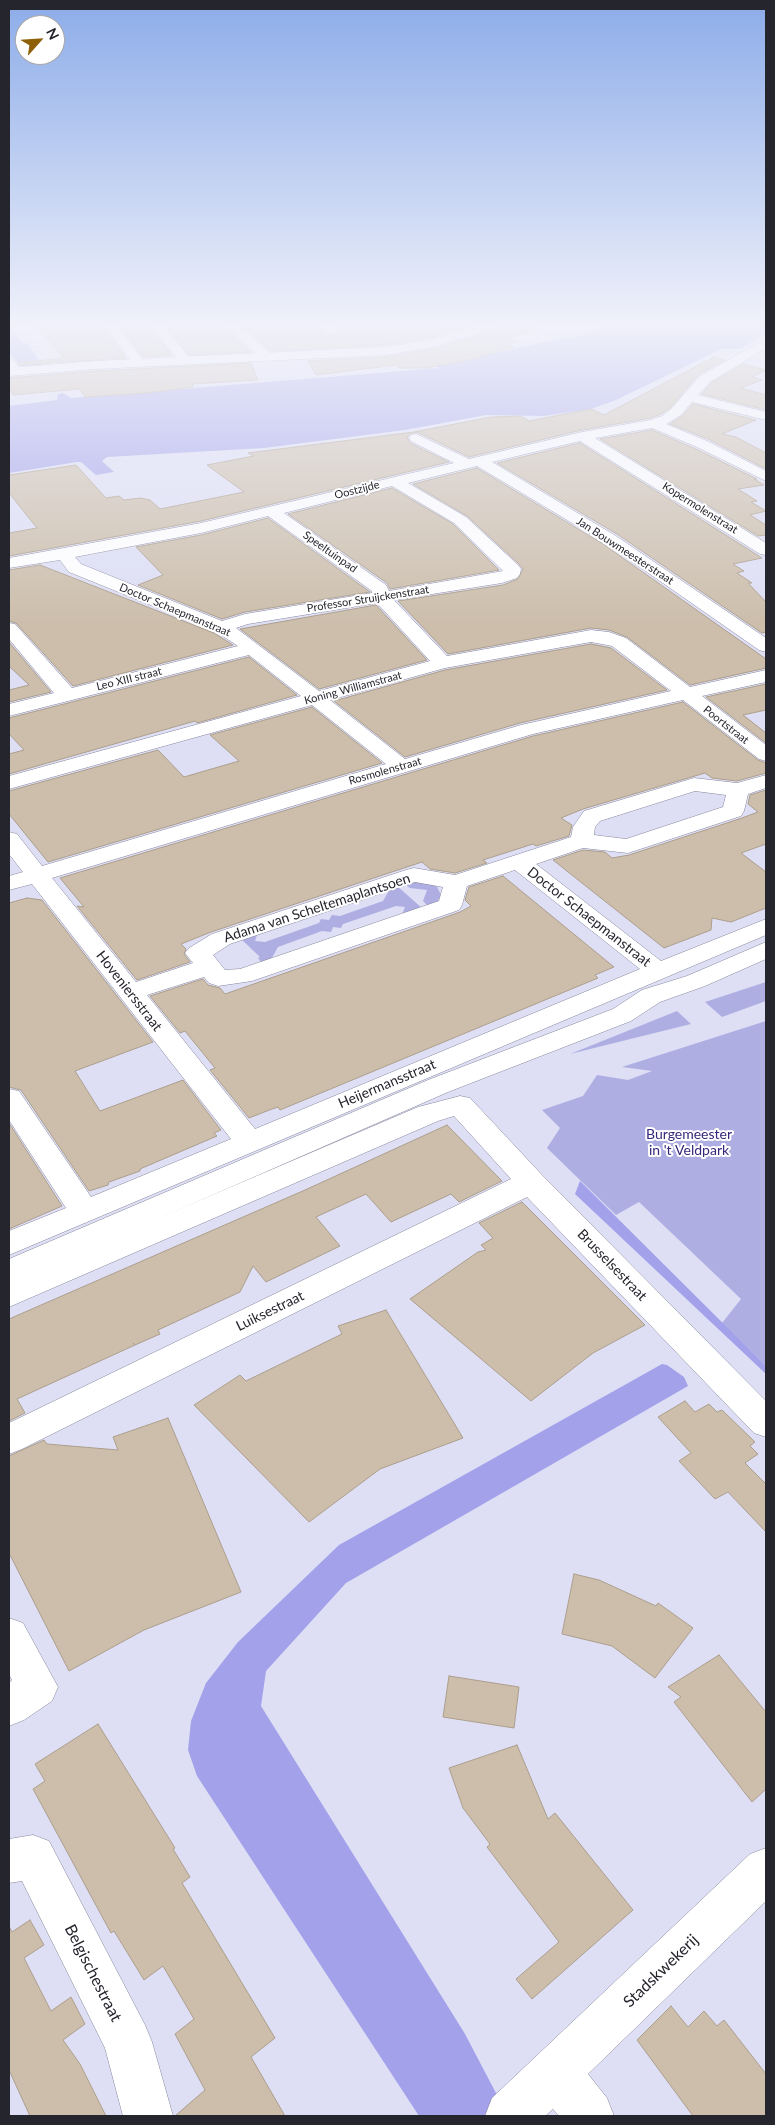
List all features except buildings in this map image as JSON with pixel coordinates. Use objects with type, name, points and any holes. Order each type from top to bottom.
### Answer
[{"type":"street","name":"Oostzijde","points":[[9,563],[201,528],[582,436],[652,424]]},
{"type":"street","points":[[653,424],[739,461],[766,477]]},
{"type":"street","name":"Kopermolenstraat","points":[[582,436],[766,550]]},
{"type":"street","name":"Jan Bouwmeesterstraat","points":[[416,438],[474,462],[610,539],[766,646]]},
{"type":"street","points":[[739,461],[766,468]]},
{"type":"street","name":"Professor Struijckenstraat","points":[[221,627],[245,619],[502,578],[511,574],[512,568],[460,520],[394,481]]},
{"type":"street","name":"Speeltuinpad","points":[[271,512],[380,589],[382,598],[443,663]]},
{"type":"street","points":[[745,537],[766,532]]},
{"type":"street","name":"Doctor Schaepmanstraat","points":[[64,554],[75,568],[234,634],[401,766]]},
{"type":"street","points":[[9,628],[67,696]]},
{"type":"street","name":"Koning Williamstraat","points":[[9,783],[443,663],[591,636],[609,638],[619,642],[687,694]]},
{"type":"street","name":"Leo XIII straat","points":[[9,710],[250,648]]},
{"type":"street","name":"Rosmolenstraat","points":[[9,883],[528,729],[766,676]]},
{"type":"street","name":"Poortstraat","points":[[687,694],[766,755]]},
{"type":"street","points":[[738,790],[733,812],[628,846],[581,841],[584,827],[592,816],[694,784],[738,790],[766,781]]},
{"type":"street","name":"Hoveniersstraat","points":[[9,839],[249,1142]]},
{"type":"street","name":"Adama van Scheltemaplantsoen","points":[[208,967],[198,953],[221,939],[414,875],[456,882],[581,841]]},
{"type":"street","name":"Doctor Schaepmanstraat","points":[[519,862],[658,971]]},
{"type":"street","points":[[130,992],[208,967],[218,978],[242,976],[387,928],[450,905],[456,882]]},
{"type":"street","name":"Heijermansstraat","points":[[9,1244],[766,926]]},
{"type":"street","name":"Heijermansstraat","points":[[9,1272],[438,1086],[622,1015],[651,996],[696,981],[766,950]]},
{"type":"street","name":"Heijermansstraat","points":[[622,1015],[662,1010],[766,971]]},
{"type":"street","points":[[9,1098],[85,1212]]},
{"type":"street","name":"Brusselsestraat","points":[[9,1295],[428,1114],[460,1105],[531,1182],[766,1423]]},
{"type":"street","name":"Luiksestraat","points":[[9,1439],[531,1182]]},
{"type":"street","points":[[9,1636],[38,1687],[9,1706]]},
{"type":"street","name":"Belgischestraat","points":[[9,1860],[33,1856],[128,2042],[148,2116]]},
{"type":"street","name":"Stadskwekerij","points":[[530,2097],[766,1870]]},
{"type":"street","points":[[530,2097],[589,2116]]},
{"type":"green space","points":[[410,880],[432,883],[437,887],[441,895],[436,904],[429,907],[423,901],[427,890],[410,888],[403,883]]},
{"type":"green space","points":[[396,885],[423,909],[401,917],[405,907],[396,906],[343,924],[341,928],[333,927],[331,932],[322,931],[278,947],[269,963],[263,965],[258,958],[260,957],[240,938],[258,932],[255,941],[265,942],[319,923],[321,919],[329,920],[332,915],[340,916],[383,901],[391,887]]},
{"type":"green space","points":[[766,982],[766,1001],[722,1017],[705,1002]]},
{"type":"green space","points":[[677,1011],[691,1024],[570,1054]]},
{"type":"green space","name":"Burgemeester in 't Veldpark","points":[[766,1021],[766,1366],[722,1323],[741,1299],[639,1202],[616,1215],[547,1148],[560,1128],[542,1110],[583,1096],[597,1075],[628,1080],[652,1071],[622,1067]]},
{"type":"shaded area","points":[[9,424],[436,424],[264,448],[107,457],[102,461],[114,472],[96,475],[81,462],[9,473]]},
{"type":"shaded area","points":[[580,1181],[766,1366],[766,1374],[575,1194]]},
{"type":"shaded area","points":[[662,1364],[667,1365],[684,1377],[688,1386],[346,1583],[266,1671],[261,1706],[465,2034],[508,2116],[419,2116],[197,1776],[188,1750],[191,1721],[206,1683],[238,1642],[339,1545]]}]
